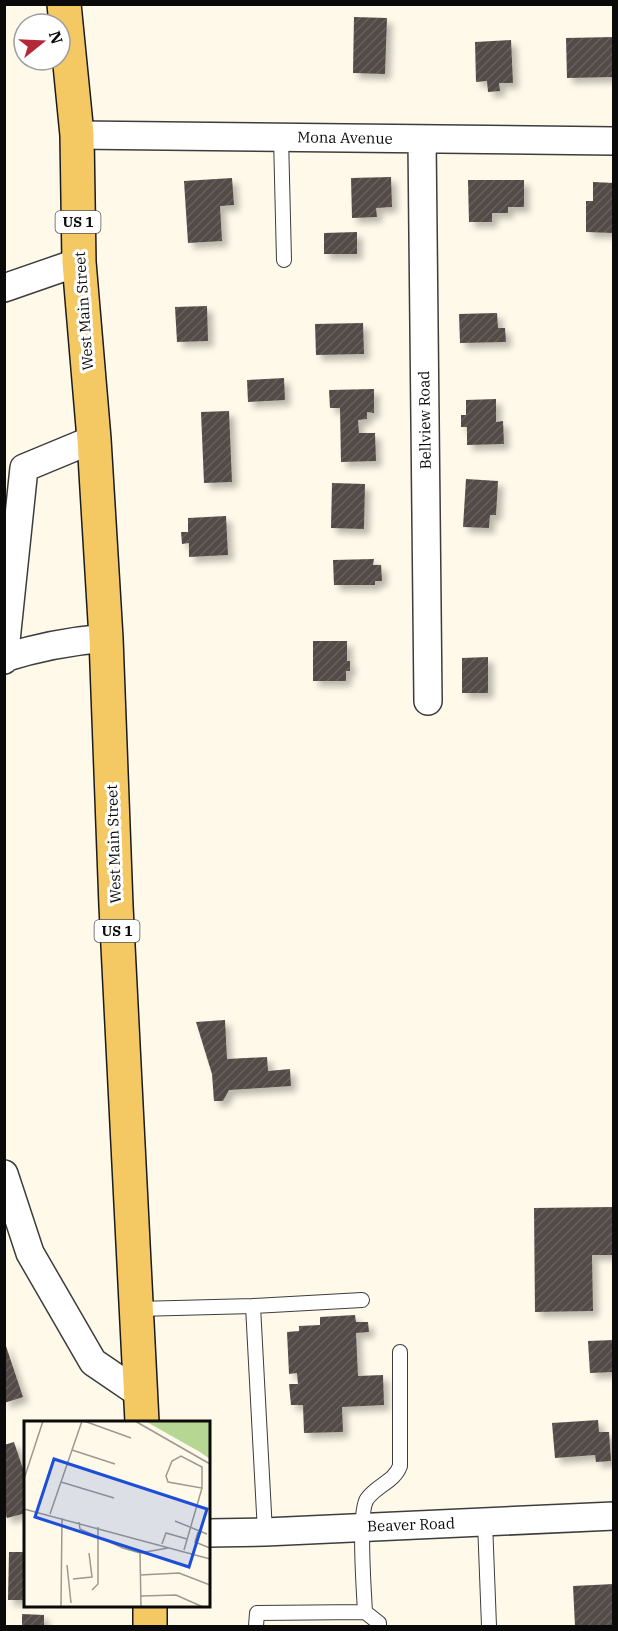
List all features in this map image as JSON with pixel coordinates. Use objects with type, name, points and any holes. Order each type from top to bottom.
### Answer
[{"type":"main road","name":"West Main Street","points":[[64,4],[77,135],[79,262],[94,439],[106,638],[116,906],[141,1408]]},
{"type":"main road","points":[[150,1607],[150,1626]]},
{"type":"street","name":"Mona Avenue","points":[[77,135],[614,141]]},
{"type":"street","name":"Bellview Road","points":[[422,139],[428,701]]},
{"type":"street","points":[[4,288],[79,262]]},
{"type":"street","points":[[94,439],[24,468],[5,659],[62,643],[106,638]]},
{"type":"street","name":"West Main Street","points":[[4,1174],[30,1253],[93,1362],[141,1408]]},
{"type":"street","name":"Beaver Road","points":[[210,1533],[614,1516]]},
{"type":"lane","points":[[281,137],[284,260]]},
{"type":"lane","points":[[136,1309],[362,1300]]},
{"type":"lane","points":[[253,1306],[266,1532]]},
{"type":"lane","points":[[365,1612],[363,1527],[365,1501],[397,1473],[400,1466],[400,1352]]},
{"type":"lane","points":[[485,1522],[489,1626]]},
{"type":"lane","points":[[256,1626],[257,1613],[365,1612],[379,1623],[379,1626]]},
{"type":"building","points":[[354,17],[387,18],[385,74],[353,73]]},
{"type":"building","points":[[614,37],[614,77],[567,78],[566,38]]},
{"type":"building","points":[[511,40],[513,83],[499,83],[500,91],[488,92],[487,81],[476,82],[475,42]]},
{"type":"building","points":[[391,177],[392,207],[376,208],[377,217],[352,218],[351,178]]},
{"type":"building","points":[[232,178],[234,205],[220,206],[222,241],[188,243],[184,181]]},
{"type":"building","points":[[468,180],[524,180],[524,207],[508,207],[508,213],[492,213],[492,222],[469,222]]},
{"type":"building","points":[[593,182],[614,183],[614,233],[586,232],[586,201],[593,201]]},
{"type":"building","points":[[357,232],[357,254],[324,254],[324,233]]},
{"type":"building","points":[[207,306],[208,341],[177,342],[175,307]]},
{"type":"building","points":[[497,313],[498,328],[505,328],[506,342],[460,343],[459,314]]},
{"type":"building","points":[[363,323],[364,354],[316,355],[315,324]]},
{"type":"building","points":[[284,378],[285,400],[248,402],[247,380]]},
{"type":"building","points":[[374,389],[374,413],[367,412],[367,419],[358,420],[359,433],[375,433],[376,461],[341,462],[340,408],[330,408],[329,390]]},
{"type":"building","points":[[496,399],[496,422],[503,421],[504,444],[467,445],[467,427],[461,427],[461,415],[466,415],[466,400]]},
{"type":"building","points":[[229,411],[232,482],[204,483],[201,412]]},
{"type":"building","points":[[466,479],[498,481],[496,515],[490,515],[489,528],[463,527]]},
{"type":"building","points":[[332,483],[365,484],[364,529],[331,528]]},
{"type":"building","points":[[226,516],[228,555],[189,557],[189,543],[182,544],[181,532],[188,532],[188,518]]},
{"type":"building","points":[[374,559],[373,565],[381,565],[382,581],[375,581],[375,585],[334,585],[333,560]]},
{"type":"building","points":[[313,641],[347,641],[347,661],[350,661],[350,671],[346,671],[346,681],[313,681]]},
{"type":"building","points":[[488,657],[488,693],[462,693],[462,658]]},
{"type":"building","points":[[225,1020],[227,1059],[267,1057],[268,1071],[290,1069],[291,1086],[229,1090],[223,1101],[214,1101],[212,1074],[196,1022]]},
{"type":"building","points":[[614,1207],[614,1255],[592,1255],[593,1311],[535,1312],[534,1208]]},
{"type":"building","points":[[355,1315],[356,1322],[368,1322],[369,1332],[356,1333],[358,1376],[383,1375],[384,1405],[342,1407],[343,1432],[304,1433],[303,1405],[291,1405],[289,1384],[298,1384],[297,1373],[289,1374],[287,1332],[299,1331],[299,1326],[320,1325],[320,1317]]},
{"type":"building","points":[[4,1340],[23,1397],[4,1403]]},
{"type":"building","points":[[614,1340],[614,1372],[590,1373],[588,1341]]},
{"type":"building","points":[[598,1420],[599,1432],[609,1432],[611,1461],[596,1462],[595,1455],[555,1458],[552,1423]]},
{"type":"building","points":[[14,1442],[24,1472],[24,1514],[7,1518],[4,1511],[4,1445]]},
{"type":"building","points":[[9,1552],[24,1552],[24,1600],[8,1600]]},
{"type":"building","points":[[614,1584],[614,1626],[575,1626],[573,1586]]},
{"type":"building","points":[[22,1614],[44,1615],[44,1626],[22,1626]]}]
